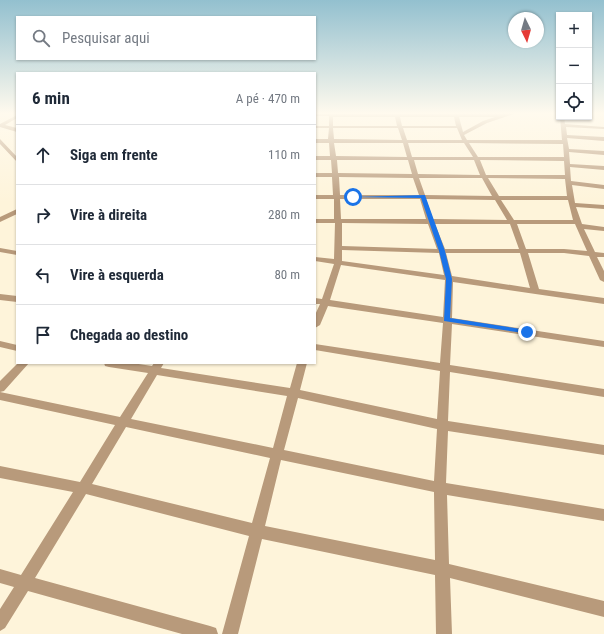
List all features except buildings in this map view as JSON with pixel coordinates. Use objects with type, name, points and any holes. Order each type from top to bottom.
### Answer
[{"type":"street","points":[[1,143],[16,159]]},
{"type":"street","points":[[316,323],[325,302],[338,263],[336,175],[331,143]]},
{"type":"street","points":[[405,143],[442,251],[449,279],[440,488],[444,634]]},
{"type":"street","points":[[467,143],[484,177],[512,222],[523,250],[534,291]]},
{"type":"street","points":[[565,143],[571,201],[578,224],[593,253],[604,280]]},
{"type":"street","points":[[566,150],[604,153]]},
{"type":"street","points":[[316,158],[476,158],[567,162],[604,168]]},
{"type":"street","points":[[316,175],[484,177],[568,180],[604,187]]},
{"type":"street","points":[[316,197],[423,196],[497,198],[571,201],[604,207]]},
{"type":"street","points":[[3,218],[16,212]]},
{"type":"street","points":[[3,218],[16,219]]},
{"type":"street","points":[[316,222],[512,222],[578,224],[604,229]]},
{"type":"street","points":[[337,248],[442,251],[564,250],[604,255]]},
{"type":"street","points":[[0,250],[16,253]]},
{"type":"street","points":[[316,260],[604,301]]},
{"type":"street","points":[[0,297],[16,299]]},
{"type":"street","points":[[316,301],[447,319],[604,344]]},
{"type":"street","points":[[0,344],[16,348]]},
{"type":"street","points":[[316,347],[604,393]]},
{"type":"street","points":[[0,388],[23,364]]},
{"type":"street","points":[[121,364],[157,367],[442,424],[604,450]]},
{"type":"street","points":[[230,634],[277,452],[302,364]]},
{"type":"street","points":[[0,623],[26,583],[157,367]]},
{"type":"street","points":[[0,396],[277,452],[440,488],[604,515]]},
{"type":"street","points":[[0,472],[83,488],[257,531],[442,569],[604,609]]},
{"type":"street","points":[[0,576],[210,634]]},
{"type":"route","points":[[353,197],[423,196],[426,209],[442,251],[446,272],[449,279],[447,319],[527,332]]}]
